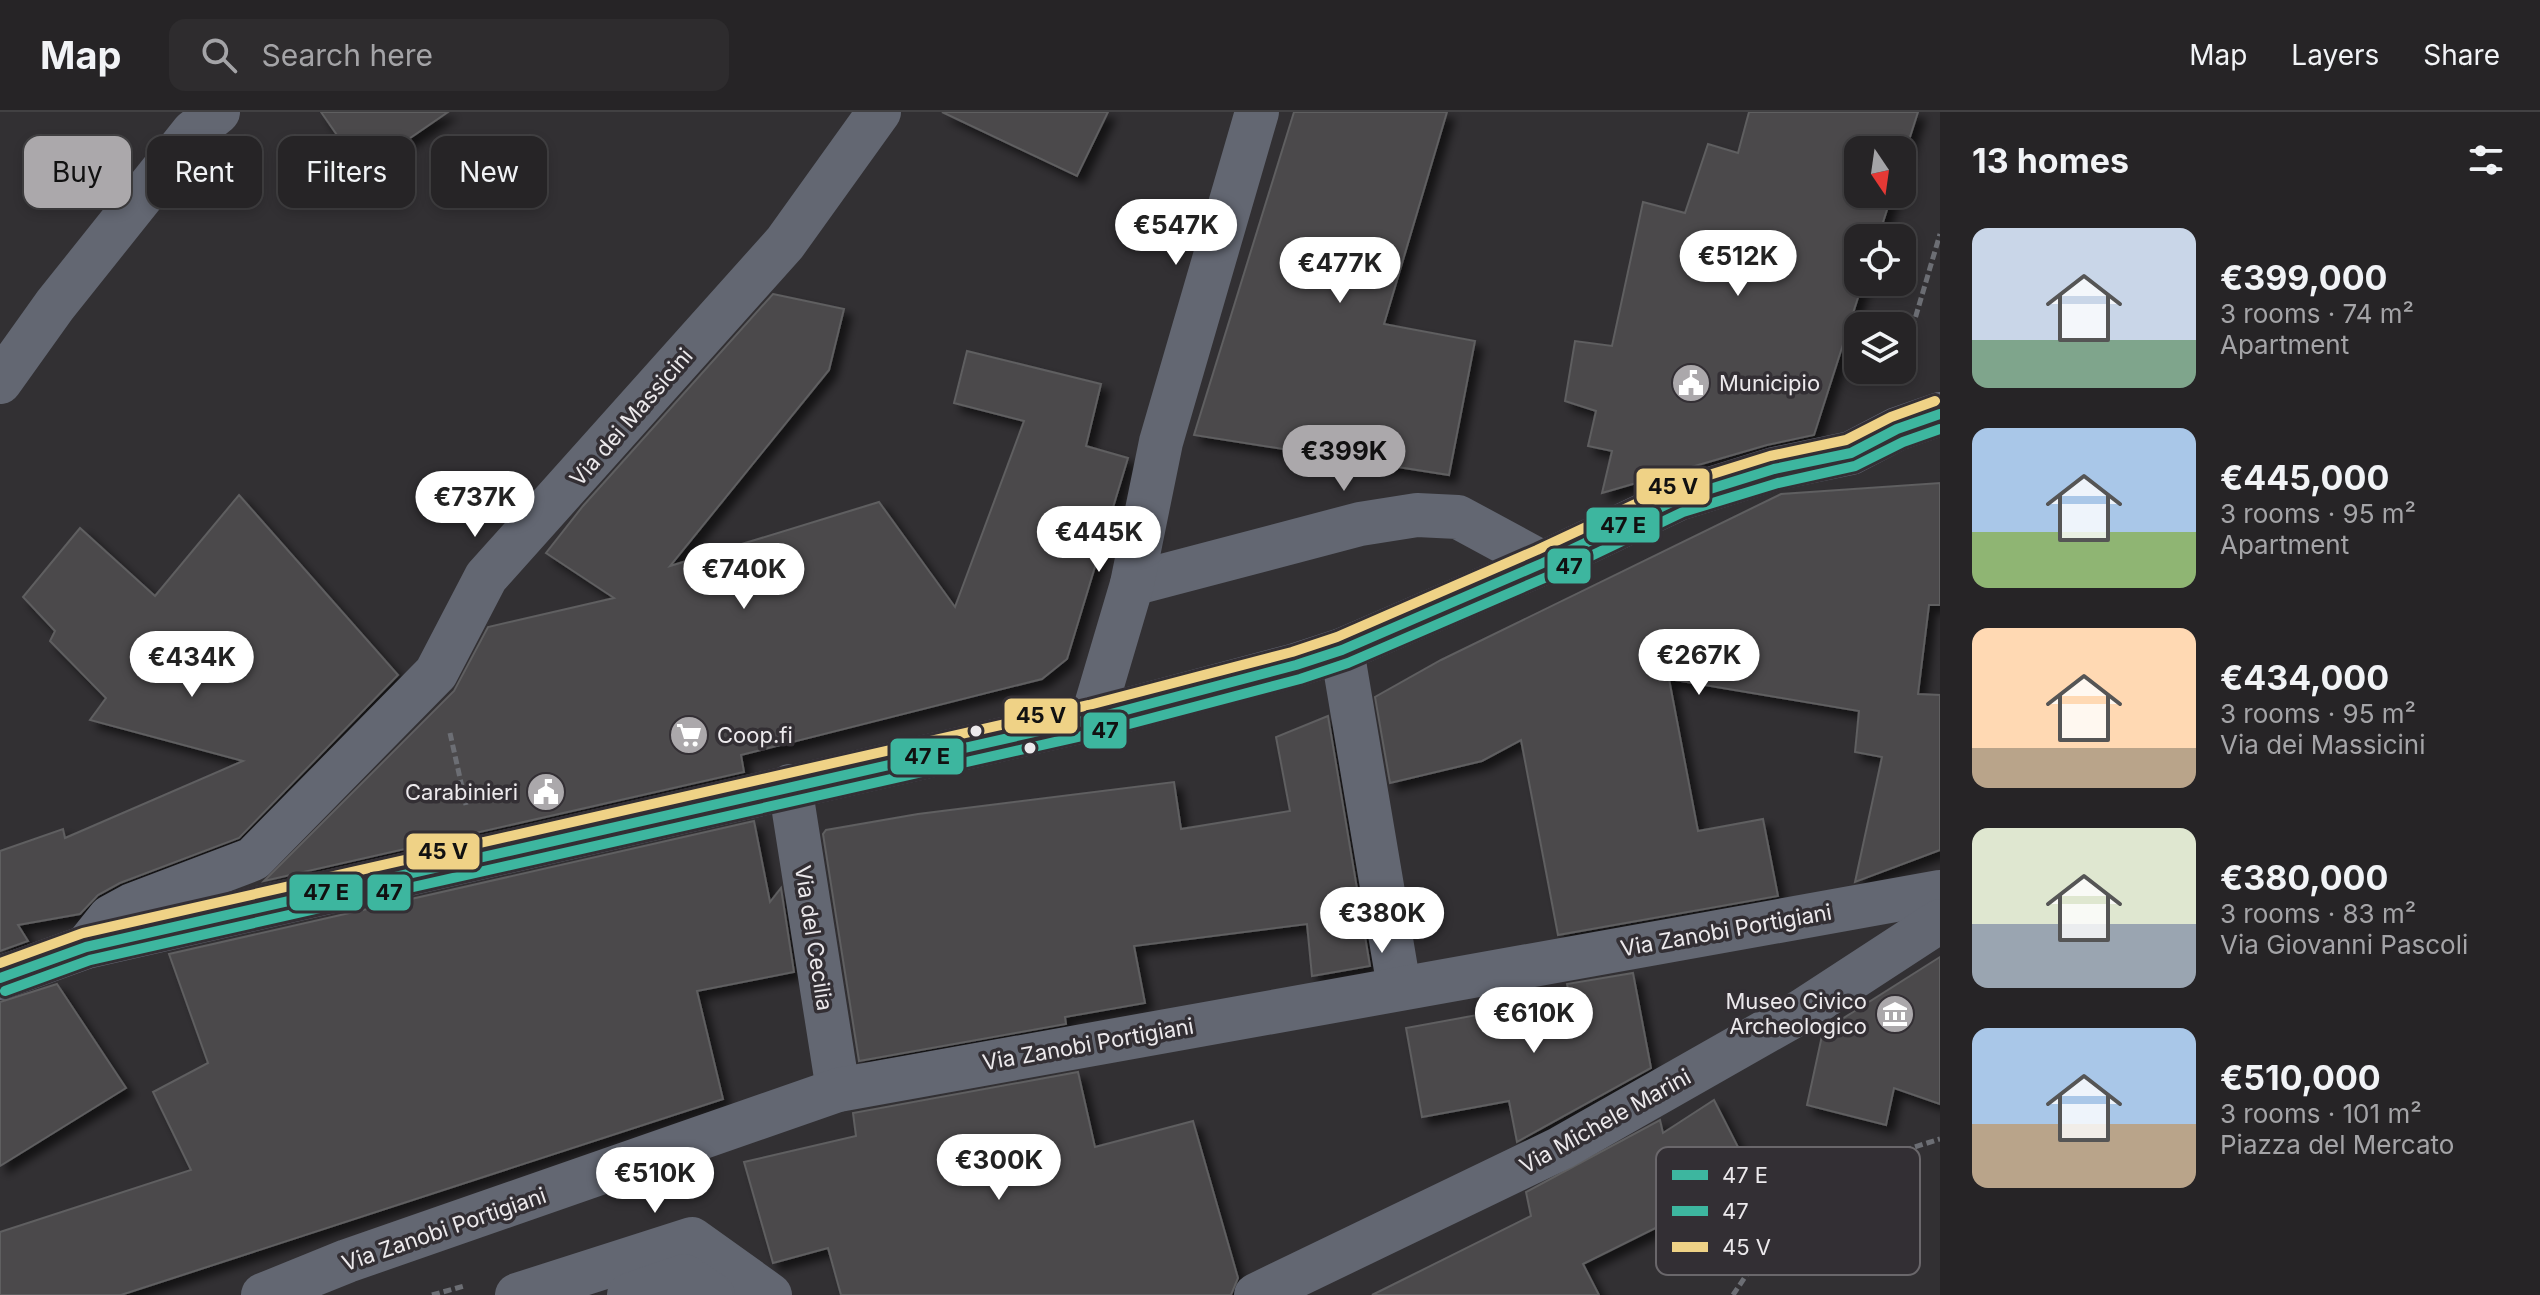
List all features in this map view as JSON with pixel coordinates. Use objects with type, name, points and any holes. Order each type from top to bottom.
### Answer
[{"type":"main road","points":[[0,978],[86,947],[1092,719],[1215,688],[1342,650],[1543,563],[1678,499],[1774,469],[1821,462],[1851,453],[1897,429],[1940,414]]},
{"type":"street","points":[[0,382],[55,305],[183,144],[218,112]]},
{"type":"street","name":"Via dei Massicini","points":[[86,947],[110,917],[132,905],[253,859],[344,763],[436,673],[486,577],[785,243],[879,112]]},
{"type":"street","points":[[1092,719],[1132,584],[1161,442],[1257,112]]},
{"type":"street","points":[[1132,584],[1360,524],[1417,515],[1458,517],[1543,563]]},
{"type":"street","points":[[1342,650],[1399,987]]},
{"type":"street","name":"Via del Cecilia","points":[[790,786],[838,1090]]},
{"type":"street","name":"Via Zanobi Portigiani","points":[[263,1295],[347,1261],[838,1090],[1940,892]]},
{"type":"street","name":"Via Michele Marini","points":[[1256,1295],[1561,1148],[1802,1011],[1940,921]]},
{"type":"street","points":[[517,1295],[692,1239],[770,1295]]},
{"type":"street","points":[[629,1295],[684,1276],[713,1295]]},
{"type":"path","points":[[1916,315],[1940,234]]},
{"type":"path","points":[[1914,1147],[1940,1139]]},
{"type":"path","points":[[1733,1295],[1746,1275]]},
{"type":"building","points":[[321,112],[448,112],[413,136],[338,136]]},
{"type":"building","points":[[942,112],[1108,112],[1077,176]]},
{"type":"building","points":[[1294,112],[1447,112],[1384,324],[1475,341],[1449,475],[1194,435]]},
{"type":"building","points":[[1749,112],[1918,112],[1910,136],[1844,136],[1844,208],[1888,208],[1882,224],[1844,224],[1844,296],[1859,296],[1853,312],[1844,312],[1844,341],[1814,435],[1767,445],[1602,493],[1612,451],[1588,446],[1596,411],[1565,401],[1575,341],[1612,346],[1643,202],[1685,213],[1708,144],[1738,153]]},
{"type":"building","points":[[773,294],[844,309],[829,370],[670,566],[879,502],[955,607],[1024,421],[954,403],[967,351],[1101,384],[1086,446],[1128,458],[1067,659],[1042,679],[741,755],[744,772],[264,881],[454,691],[488,627],[614,598],[546,553],[583,506]]},
{"type":"building","points":[[1940,483],[1940,605],[1929,605],[1918,694],[1940,695],[1940,850],[1855,882],[1882,757],[1855,752],[1859,711],[1669,679],[1698,831],[1763,819],[1778,896],[1558,935],[1521,740],[1482,761],[1390,783],[1375,697],[1441,660],[1781,494]]},
{"type":"building","points":[[239,495],[398,675],[239,838],[120,883],[98,895],[80,914],[18,925],[28,941],[0,951],[0,851],[63,829],[65,838],[243,761],[90,720],[106,698],[50,641],[55,631],[23,597],[80,528],[155,596]]},
{"type":"building","points":[[1328,716],[1370,966],[1312,976],[1307,924],[1134,946],[1145,1003],[1065,1017],[1066,1024],[859,1061],[823,834],[826,830],[918,814],[1174,782],[1181,829],[1290,811],[1276,737]]},
{"type":"building","points":[[754,821],[770,902],[781,888],[794,972],[697,991],[723,1099],[121,1295],[0,1295],[0,1232],[191,1170],[153,1092],[208,1063],[169,954]]},
{"type":"building","name":"Museo Civico Archeologico","points":[[1940,957],[1940,1104],[1894,1088],[1886,1125],[1807,1105],[1823,1031]]},
{"type":"building","points":[[1633,973],[1651,1068],[1517,1142],[1509,1101],[1422,1117],[1406,1028],[1570,998],[1567,984]]},
{"type":"building","points":[[57,984],[126,1088],[0,1166],[0,1002]]},
{"type":"building","points":[[1078,1072],[1095,1147],[1193,1121],[1238,1278],[1231,1295],[841,1295],[828,1248],[773,1263],[744,1162],[856,1136],[853,1113]]},
{"type":"building","points":[[1714,1100],[1738,1147],[1656,1147],[1656,1228],[1583,1264],[1599,1295],[1372,1295],[1531,1216],[1526,1192],[1660,1120],[1663,1133]]},
{"type":"transit line","points":[[0,963],[83,933],[1089,705],[1292,652],[1337,637],[1674,486],[1770,456],[1846,440],[1891,417],[1935,401]]},
{"type":"transit line","points":[[0,978],[86,947],[1092,719],[1296,665],[1342,650],[1543,563],[1678,499],[1774,469],[1851,453],[1897,429],[1940,414]]},
{"type":"transit line","name":"47","points":[[5,991],[90,960],[1095,733],[1300,679],[1348,663],[1549,576],[1683,512],[1778,483],[1855,466],[1903,442],[1940,429]]},
{"type":"place","name":"Municipio","points":[[1691,383]]},
{"type":"place","name":"Coop.fi","points":[[689,735]]},
{"type":"place","name":"Carabinieri","points":[[546,792]]},
{"type":"place","name":"Museo Civico Archeologico","points":[[1895,1014]]}]
